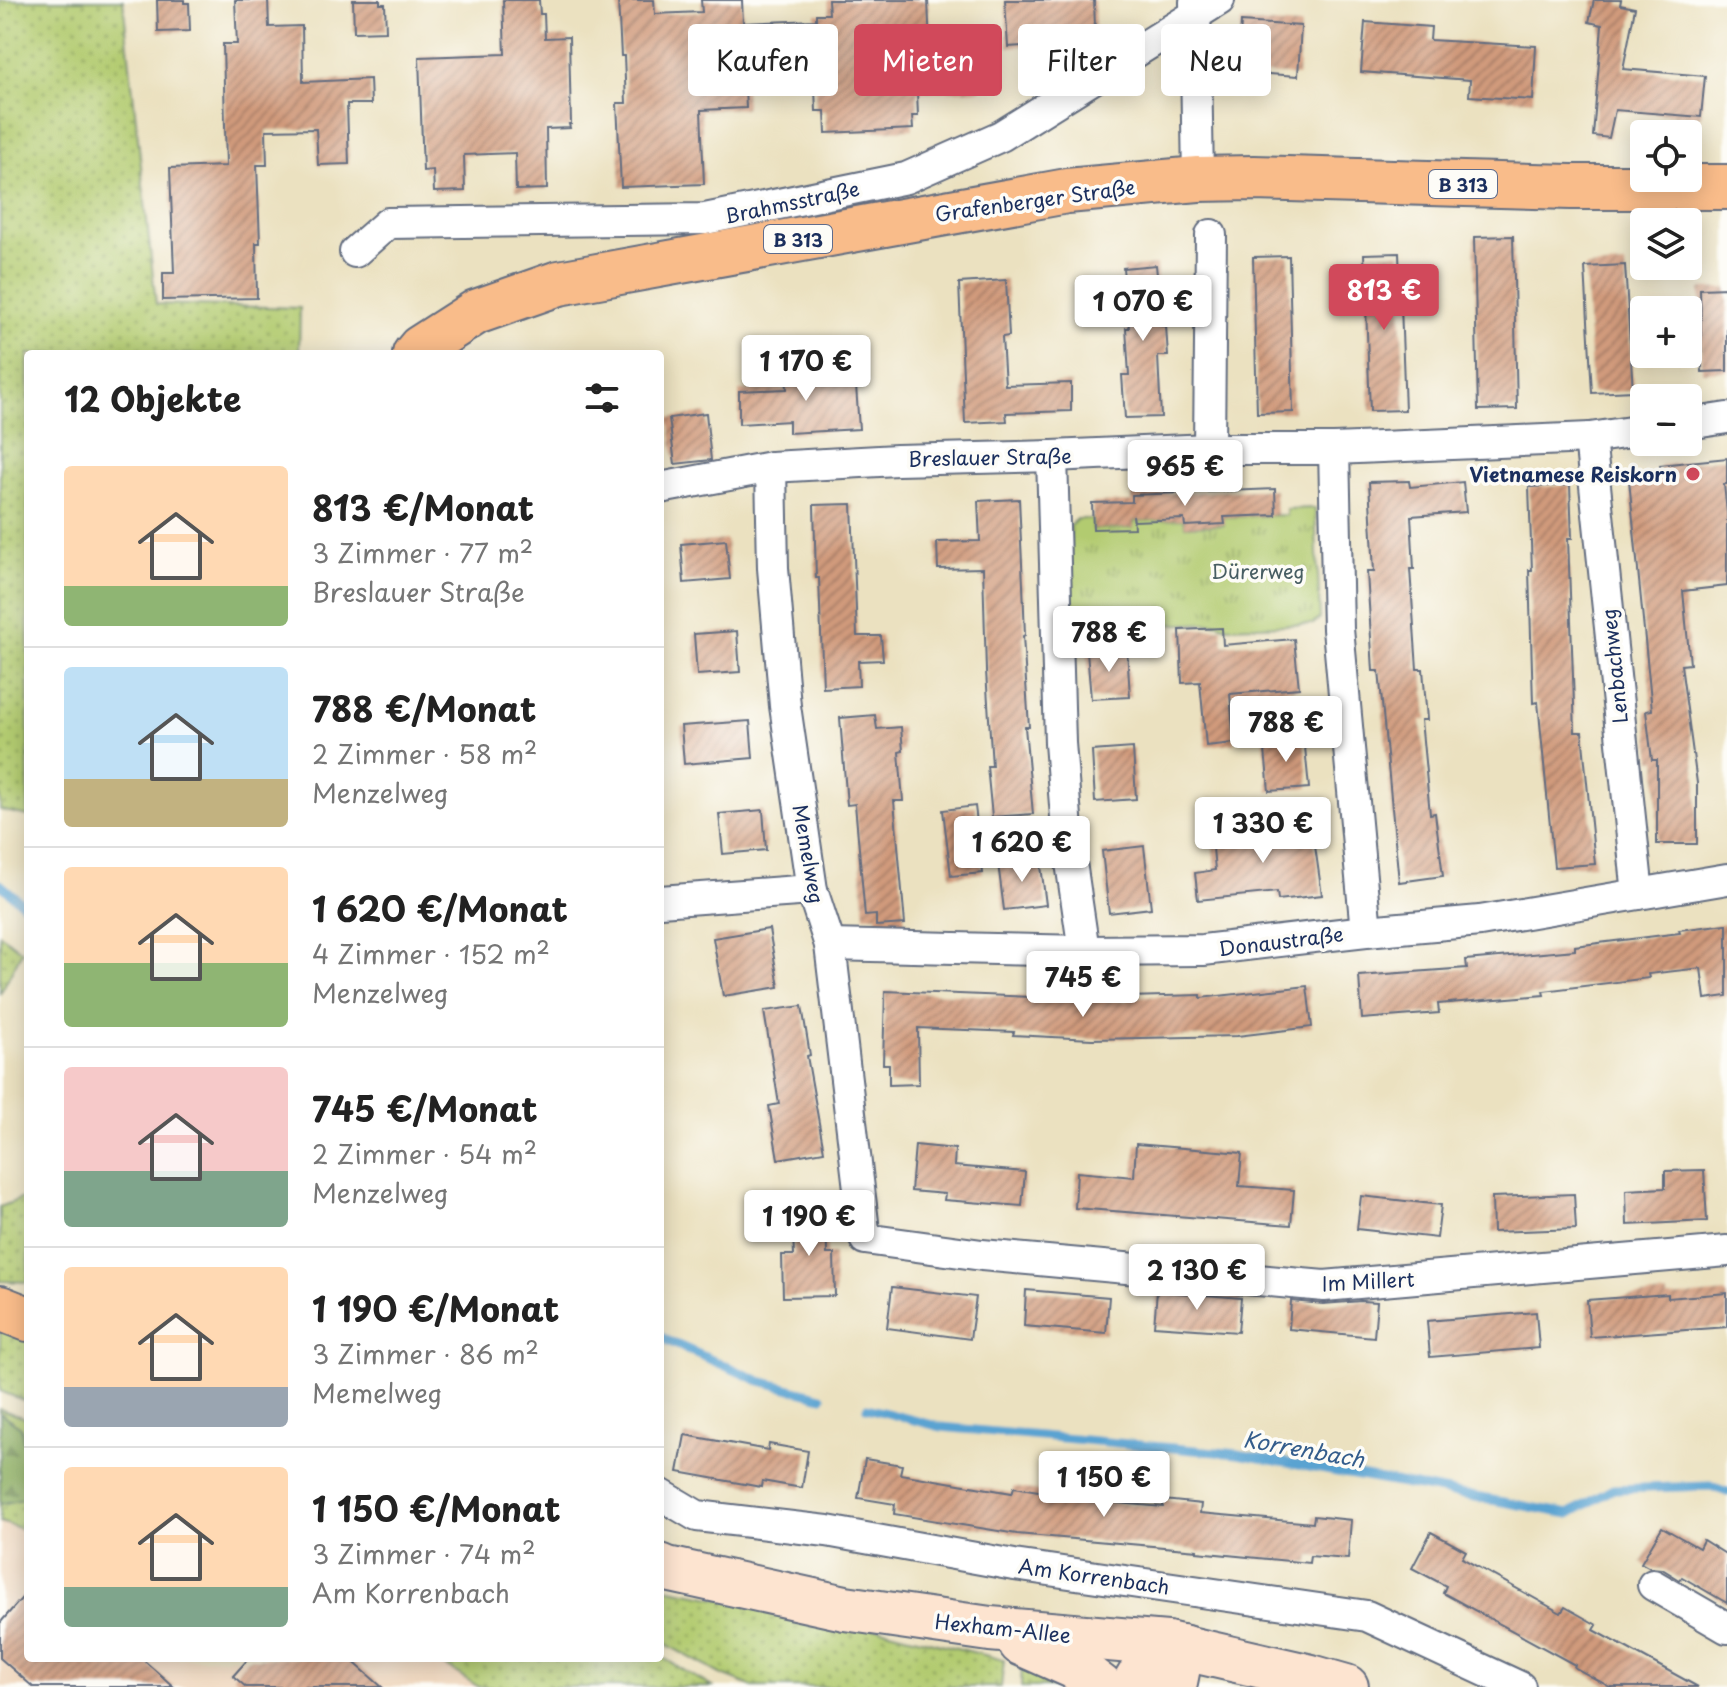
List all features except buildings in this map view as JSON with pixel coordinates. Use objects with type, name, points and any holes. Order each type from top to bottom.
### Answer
[{"type":"main road","name":"Grafenberger Straße","points":[[418,350],[476,312],[559,283],[1067,191],[1198,179],[1269,178],[1571,187],[1727,187]]},
{"type":"main road","points":[[0,1308],[24,1302]]},
{"type":"main road","points":[[0,1308],[24,1317]]},
{"type":"main road","name":"Hexham-Allee","points":[[664,1568],[845,1608],[1311,1677],[1346,1687]]},
{"type":"main road","points":[[990,1629],[1075,1667],[1101,1687]]},
{"type":"main road","points":[[1133,1687],[1146,1665],[1174,1659]]},
{"type":"street","points":[[1198,179],[1203,5]]},
{"type":"street","name":"Brahmsstraße","points":[[355,252],[388,223],[705,219],[906,178],[1001,136],[1203,5]]},
{"type":"street","points":[[1209,449],[1211,235]]},
{"type":"street","points":[[1702,422],[1727,418]]},
{"type":"street","name":"Breslauer Straße","points":[[664,487],[771,467],[1209,449],[1334,449],[1590,438],[1630,432]]},
{"type":"street","name":"Lenbachweg","points":[[1590,438],[1638,894]]},
{"type":"street","points":[[1334,449],[1338,629],[1366,931]]},
{"type":"street","points":[[1052,456],[1061,759],[1068,842],[1084,951]]},
{"type":"street","name":"Memelweg","points":[[771,467],[773,568],[785,706],[812,890],[830,945],[865,1239]]},
{"type":"street","name":"Donaustraße","points":[[830,945],[1084,951],[1203,950],[1480,921],[1727,879]]},
{"type":"street","points":[[664,901],[812,890]]},
{"type":"street","name":"Im Millert","points":[[865,1239],[982,1255],[1324,1286],[1727,1251]]},
{"type":"street","name":"Am Korrenbach","points":[[664,1496],[697,1516],[827,1531],[1014,1565],[1367,1616],[1520,1687]]},
{"type":"street","points":[[1653,1585],[1727,1628]]},
{"type":"shaded area","points":[[0,1522],[24,1530],[24,1662],[439,1662],[479,1687],[0,1687]]},
{"type":"green space","points":[[0,0],[123,0],[156,304],[300,308],[299,350],[24,350],[24,815],[0,810]]},
{"type":"green space","name":"Dürerweg","points":[[1315,508],[1320,618],[1313,624],[1227,627],[1216,623],[1071,628],[1070,526],[1077,519],[1093,519],[1093,529],[1133,528],[1134,521],[1184,519],[1185,526],[1224,525],[1224,517],[1286,515],[1286,509]]},
{"type":"green space","points":[[0,934],[22,951],[0,994]]},
{"type":"green space","points":[[24,1198],[24,1282],[0,1281],[0,1207]]},
{"type":"green space","points":[[0,1326],[24,1334],[24,1400],[0,1391]]},
{"type":"green space","points":[[0,1409],[24,1418],[24,1445],[21,1427],[0,1413]]},
{"type":"green space","points":[[0,1413],[21,1427],[24,1499],[0,1504]]},
{"type":"green space","points":[[24,1499],[24,1530],[0,1522],[0,1504]]},
{"type":"green space","points":[[664,1588],[890,1631],[1004,1660],[1001,1687],[753,1687],[720,1674],[664,1643]]},
{"type":"green space","points":[[664,1658],[712,1687],[479,1687],[439,1662],[664,1662]]},
{"type":"green space","points":[[1022,1664],[1081,1687],[1021,1687]]},
{"type":"waterway","name":"Korrenbach","points":[[0,884],[24,905]]},
{"type":"waterway","name":"Korrenbach","points":[[664,1338],[760,1381],[822,1397]]},
{"type":"waterway","name":"Korrenbach","points":[[867,1408],[941,1427],[1238,1454],[1569,1514],[1613,1489],[1711,1486],[1727,1492]]},
{"type":"place","name":"Vietnamese Reiskorn","points":[[1693,474]]}]
